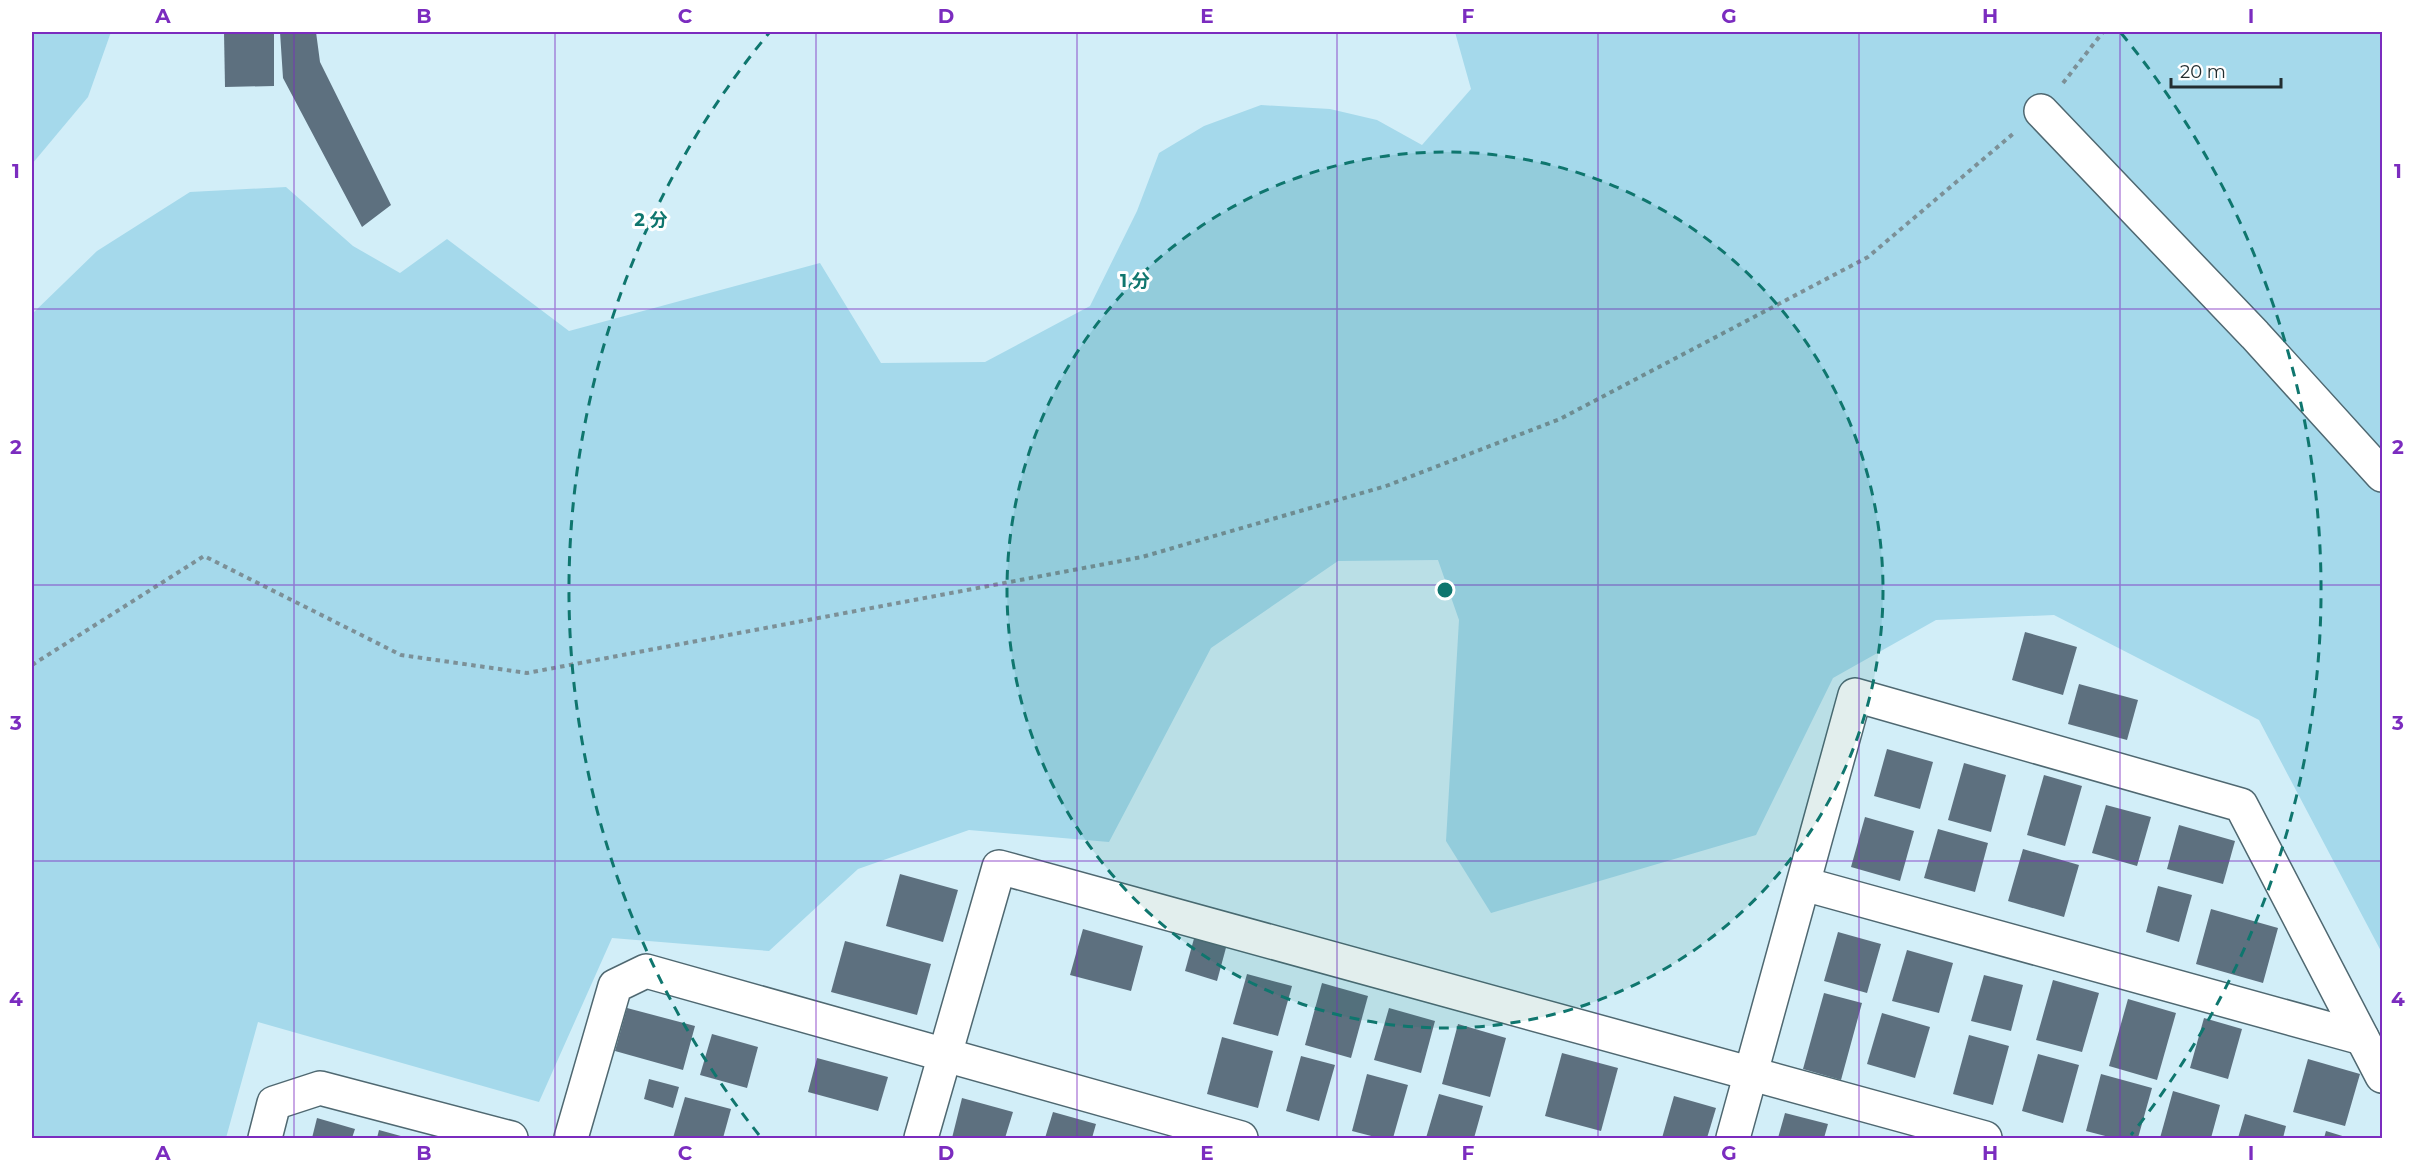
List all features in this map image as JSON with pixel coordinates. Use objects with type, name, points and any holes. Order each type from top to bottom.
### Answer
[{"type":"street","points":[[2041,111],[2255,335],[2382,476]]},
{"type":"street","points":[[1733,1138],[1856,695],[2241,805],[2382,1076]]},
{"type":"street","points":[[921,1138],[999,867],[1985,1138]]},
{"type":"street","points":[[1804,884],[2362,1038]]},
{"type":"street","points":[[571,1138],[615,986],[646,971],[944,1057],[1242,1138]]},
{"type":"street","points":[[265,1138],[274,1103],[320,1088],[511,1138]]},
{"type":"path","points":[[32,665],[204,556],[401,655],[527,673],[1142,557],[1386,486],[1560,419],[1868,257],[2041,111],[2103,32]]},
{"type":"shaded area","points":[[32,32],[111,32],[88,97],[32,164]]},
{"type":"shaded area","points":[[1455,32],[2382,32],[2382,953],[2259,720],[2054,615],[1936,620],[1833,678],[1756,835],[1491,913],[1446,841],[1459,620],[1438,560],[1338,561],[1211,648],[1109,842],[969,830],[858,869],[769,951],[612,938],[539,1102],[258,1022],[226,1138],[32,1138],[32,314],[97,251],[190,192],[286,187],[353,246],[400,273],[447,239],[569,331],[820,263],[881,363],[985,362],[1090,306],[1137,211],[1159,153],[1204,126],[1261,105],[1330,109],[1377,120],[1422,145],[1471,89]]},
{"type":"building","points":[[224,32],[274,32],[274,86],[225,87]]},
{"type":"building","points":[[280,32],[316,32],[320,62],[391,205],[362,227],[283,78]]},
{"type":"building","points":[[2025,632],[2077,647],[2063,695],[2012,680]]},
{"type":"building","points":[[2079,684],[2138,700],[2127,740],[2068,724]]},
{"type":"building","points":[[1887,749],[1933,762],[1920,809],[1874,796]]},
{"type":"building","points":[[1964,763],[2006,775],[1991,832],[1948,820]]},
{"type":"building","points":[[2044,775],[2082,786],[2065,846],[2027,835]]},
{"type":"building","points":[[2106,805],[2151,817],[2137,866],[2092,853]]},
{"type":"building","points":[[1865,817],[1914,831],[1900,881],[1851,867]]},
{"type":"building","points":[[2179,825],[2235,841],[2223,884],[2167,869]]},
{"type":"building","points":[[1938,829],[1988,843],[1975,892],[1924,878]]},
{"type":"building","points":[[2023,849],[2079,865],[2064,917],[2008,901]]},
{"type":"building","points":[[900,874],[958,890],[943,942],[886,926]]},
{"type":"building","points":[[2158,886],[2192,895],[2179,942],[2146,932]]},
{"type":"building","points":[[2211,909],[2278,928],[2263,983],[2196,964]]},
{"type":"building","points":[[1083,929],[1143,946],[1131,991],[1070,975]]},
{"type":"building","points":[[1838,932],[1881,944],[1867,993],[1824,981]]},
{"type":"building","points":[[1195,935],[1227,944],[1217,981],[1185,971]]},
{"type":"building","points":[[845,941],[931,964],[917,1015],[831,992]]},
{"type":"building","points":[[1907,950],[1953,963],[1939,1013],[1892,1001]]},
{"type":"building","points":[[1247,974],[1292,986],[1278,1036],[1233,1024]]},
{"type":"building","points":[[1984,975],[2023,985],[2011,1031],[1971,1021]]},
{"type":"building","points":[[2053,980],[2099,993],[2082,1052],[2036,1040]]},
{"type":"building","points":[[1322,983],[1368,996],[1351,1058],[1305,1045]]},
{"type":"building","points":[[1824,993],[1862,1003],[1841,1080],[1803,1069]]},
{"type":"building","points":[[2128,999],[2176,1013],[2157,1080],[2109,1066]]},
{"type":"building","points":[[627,1008],[695,1026],[683,1070],[615,1051]]},
{"type":"building","points":[[1389,1008],[1435,1021],[1421,1073],[1374,1060]]},
{"type":"building","points":[[1882,1013],[1930,1027],[1915,1078],[1867,1064]]},
{"type":"building","points":[[2204,1018],[2242,1029],[2228,1079],[2190,1068]]},
{"type":"building","points":[[1458,1024],[1506,1038],[1490,1097],[1442,1084]]},
{"type":"building","points":[[712,1034],[758,1047],[747,1088],[700,1075]]},
{"type":"building","points":[[1969,1035],[2009,1046],[1993,1105],[1953,1094]]},
{"type":"building","points":[[1222,1037],[1273,1051],[1258,1108],[1207,1094]]},
{"type":"building","points":[[1562,1053],[1618,1068],[1601,1131],[1545,1116]]},
{"type":"building","points":[[2038,1054],[2079,1065],[2063,1123],[2022,1111]]},
{"type":"building","points":[[1301,1056],[1335,1065],[1319,1121],[1286,1111]]},
{"type":"building","points":[[817,1058],[888,1077],[878,1111],[808,1092]]},
{"type":"building","points":[[2308,1059],[2360,1074],[2345,1126],[2293,1112]]},
{"type":"building","points":[[1367,1074],[1408,1085],[1393,1138],[1379,1138],[1352,1131]]},
{"type":"building","points":[[2101,1074],[2152,1088],[2138,1138],[2113,1138],[2086,1131]]},
{"type":"building","points":[[649,1079],[679,1087],[673,1108],[644,1099]]},
{"type":"building","points":[[2173,1091],[2220,1105],[2211,1138],[2160,1138]]},
{"type":"building","points":[[1439,1094],[1483,1106],[1474,1138],[1426,1138]]},
{"type":"building","points":[[1674,1096],[1716,1108],[1707,1138],[1662,1138]]},
{"type":"building","points":[[685,1097],[731,1109],[723,1138],[673,1138]]},
{"type":"building","points":[[962,1098],[1013,1112],[1005,1138],[952,1138]]},
{"type":"building","points":[[1053,1112],[1096,1124],[1092,1138],[1045,1138]]},
{"type":"building","points":[[1785,1113],[1828,1124],[1824,1138],[1778,1138]]},
{"type":"building","points":[[2245,1114],[2286,1126],[2283,1138],[2238,1138]]},
{"type":"building","points":[[317,1118],[355,1129],[352,1138],[312,1138]]},
{"type":"building","points":[[379,1130],[408,1138],[377,1138]]},
{"type":"building","points":[[2326,1131],[2349,1138],[2324,1138]]}]
